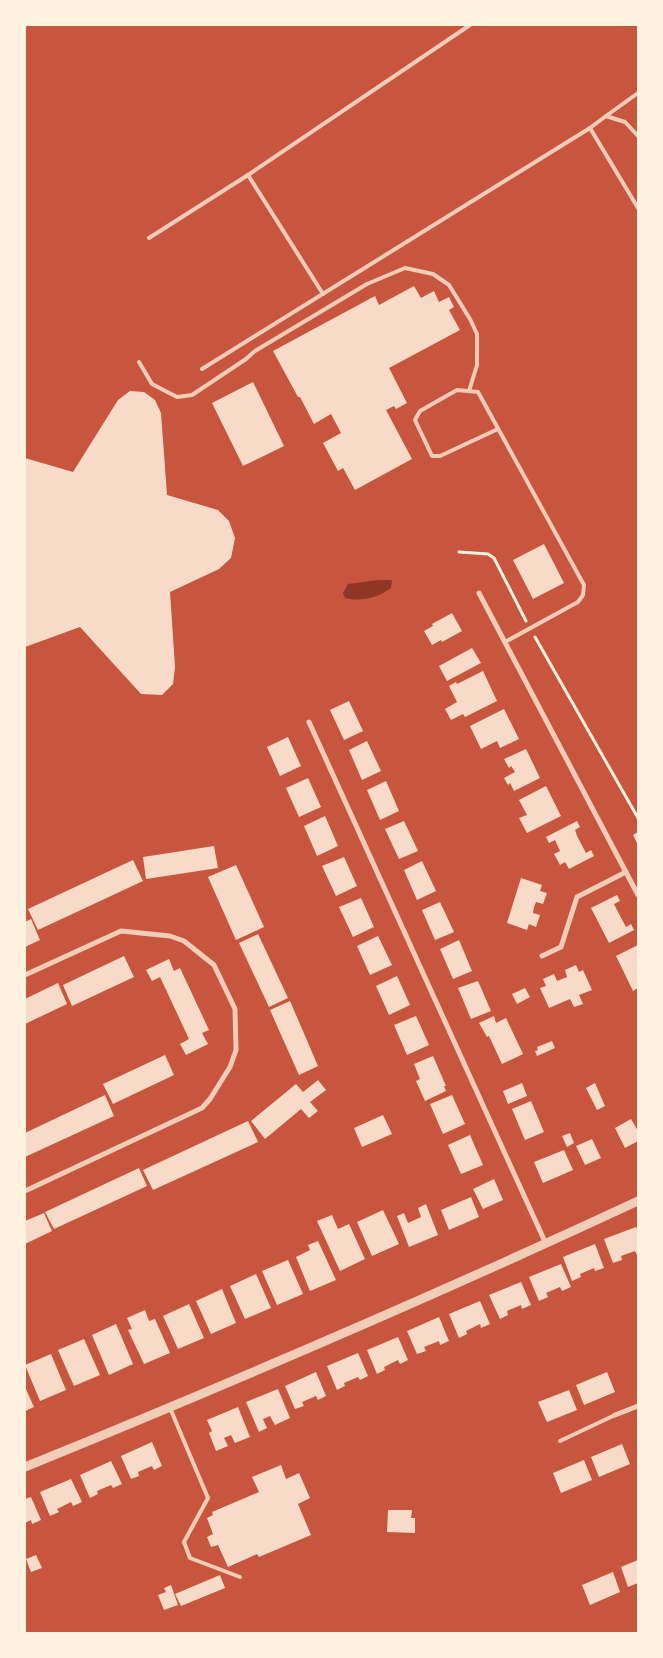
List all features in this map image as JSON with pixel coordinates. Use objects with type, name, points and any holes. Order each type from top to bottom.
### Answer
[{"type":"street","points":[[479,593],[638,895]]},
{"type":"street","points":[[308,722],[546,1244]]},
{"type":"street","points":[[542,956],[561,947],[577,897],[626,872]]},
{"type":"street","points":[[25,975],[120,931],[170,936],[184,941],[214,966],[234,1009],[236,1050],[230,1067],[210,1099],[202,1108],[25,1191]]},
{"type":"street","points":[[25,1467],[170,1408],[546,1244],[638,1201]]},
{"type":"street","points":[[615,1415],[638,1406]]},
{"type":"lane","points":[[149,238],[248,175],[470,25]]},
{"type":"lane","points":[[202,369],[590,128],[638,93]]},
{"type":"lane","points":[[606,116],[625,122],[638,136]]},
{"type":"lane","points":[[590,128],[638,208]]},
{"type":"lane","points":[[248,175],[323,294]]},
{"type":"lane","points":[[139,362],[152,384],[176,397],[192,395],[255,351],[367,284],[405,268],[433,274],[449,285],[470,319],[477,334],[477,365],[469,391]]},
{"type":"lane","points":[[498,429],[440,456],[432,456],[415,420],[420,411],[457,390],[478,392],[584,585],[583,595],[578,602],[505,642]]},
{"type":"lane","points":[[170,1408],[208,1498],[184,1542],[190,1558],[240,1577]]},
{"type":"lane","points":[[560,1441],[615,1415]]},
{"type":"path","points":[[459,552],[488,554],[494,558],[530,628],[638,818]]},
{"type":"shaded area","points":[[392,580],[391,588],[369,598],[357,600],[345,598],[343,593],[348,584]]},
{"type":"building","points":[[414,286],[421,298],[434,291],[439,302],[449,297],[454,307],[449,310],[460,330],[389,368],[407,403],[396,409],[394,406],[386,410],[412,459],[355,490],[343,468],[338,471],[323,443],[341,433],[331,414],[314,424],[273,351],[375,296],[379,305]]},
{"type":"building","points":[[253,382],[284,446],[243,466],[212,403]]},
{"type":"building","points":[[130,391],[144,392],[155,400],[161,413],[167,495],[218,510],[229,521],[235,538],[231,558],[219,569],[170,592],[175,667],[173,684],[162,695],[141,694],[80,627],[25,647],[25,458],[73,472],[118,400]]},
{"type":"building","points":[[544,544],[564,583],[533,599],[513,560]]},
{"type":"building","points":[[452,613],[462,631],[442,642],[441,640],[432,645],[424,631],[433,626],[432,624]]},
{"type":"building","points":[[472,648],[481,663],[447,681],[439,666]]},
{"type":"building","points":[[483,671],[497,701],[465,717],[463,714],[451,720],[445,709],[457,702],[449,686]]},
{"type":"building","points":[[349,701],[363,731],[344,740],[330,710]]},
{"type":"building","points":[[504,709],[519,739],[500,748],[497,741],[481,749],[470,726]]},
{"type":"building","points":[[288,737],[301,766],[280,776],[267,747]]},
{"type":"building","points":[[367,741],[381,771],[362,780],[349,750]]},
{"type":"building","points":[[526,749],[540,778],[514,791],[510,783],[508,785],[504,778],[515,772],[511,766],[509,768],[504,759]]},
{"type":"building","points":[[308,778],[321,807],[299,817],[286,788]]},
{"type":"building","points":[[386,781],[399,811],[380,820],[367,790]]},
{"type":"building","points":[[546,786],[561,816],[527,833],[519,818],[527,815],[519,800]]},
{"type":"building","points":[[325,816],[338,846],[317,856],[304,826]]},
{"type":"building","points":[[404,821],[418,851],[399,859],[385,829]]},
{"type":"building","points":[[577,821],[580,827],[575,830],[577,836],[586,853],[591,850],[594,856],[569,869],[565,862],[560,865],[554,854],[560,851],[555,840],[549,843],[546,837]]},
{"type":"building","points":[[638,832],[638,845],[633,835]]},
{"type":"building","points":[[214,846],[218,868],[146,879],[143,857]]},
{"type":"building","points":[[344,857],[357,886],[336,896],[322,866]]},
{"type":"building","points":[[133,860],[143,881],[38,930],[28,909]]},
{"type":"building","points":[[422,861],[436,891],[417,900],[404,870]]},
{"type":"building","points":[[236,865],[264,927],[236,940],[208,877]]},
{"type":"building","points":[[521,878],[542,885],[540,891],[547,893],[543,904],[536,902],[534,907],[533,913],[540,915],[536,927],[529,924],[527,930],[507,923]]},
{"type":"building","points":[[617,895],[620,901],[614,904],[626,927],[631,924],[634,930],[609,943],[591,908]]},
{"type":"building","points":[[361,898],[374,927],[353,937],[339,907]]},
{"type":"building","points":[[440,902],[454,932],[435,940],[422,910]]},
{"type":"building","points":[[31,919],[40,940],[25,947],[25,922]]},
{"type":"building","points":[[258,934],[288,998],[269,1007],[239,943]]},
{"type":"building","points":[[378,936],[392,965],[370,975],[357,946]]},
{"type":"building","points":[[459,940],[472,971],[453,979],[440,949]]},
{"type":"building","points":[[638,945],[638,988],[633,991],[616,956]]},
{"type":"building","points":[[124,956],[134,977],[72,1006],[63,985]]},
{"type":"building","points":[[169,959],[174,971],[180,968],[209,1030],[202,1033],[208,1044],[186,1055],[180,1044],[189,1039],[160,977],[152,981],[146,970]]},
{"type":"building","points":[[576,965],[579,972],[583,970],[592,990],[579,995],[583,1004],[574,1007],[570,999],[549,1008],[540,988],[546,986],[543,979],[554,974],[557,981],[567,977],[565,970]]},
{"type":"building","points":[[397,976],[410,1005],[389,1015],[376,986]]},
{"type":"building","points":[[478,981],[491,1011],[471,1019],[458,988]]},
{"type":"building","points":[[58,983],[67,1004],[25,1024],[25,999]]},
{"type":"building","points":[[525,988],[530,997],[517,1004],[512,994]]},
{"type":"building","points":[[290,1001],[318,1066],[299,1075],[270,1010]]},
{"type":"building","points":[[416,1016],[429,1045],[407,1055],[394,1025]]},
{"type":"building","points":[[494,1016],[496,1023],[506,1018],[523,1054],[502,1064],[489,1036],[487,1037],[479,1023]]},
{"type":"building","points":[[552,1041],[555,1048],[537,1056],[535,1051],[538,1050],[537,1047]]},
{"type":"building","points":[[165,1055],[174,1075],[113,1104],[103,1084]]},
{"type":"building","points":[[433,1056],[446,1086],[444,1086],[446,1091],[425,1101],[416,1081],[420,1079],[414,1064]]},
{"type":"building","points":[[318,1080],[326,1090],[310,1102],[318,1111],[309,1118],[301,1109],[265,1139],[251,1121],[296,1084],[303,1092]]},
{"type":"building","points":[[522,1083],[527,1096],[508,1104],[503,1091]]},
{"type":"building","points":[[595,1083],[605,1106],[597,1110],[586,1088]]},
{"type":"building","points":[[105,1095],[114,1116],[25,1157],[25,1133]]},
{"type":"building","points":[[452,1095],[465,1124],[443,1134],[430,1104]]},
{"type":"building","points":[[531,1101],[544,1132],[525,1140],[512,1109]]},
{"type":"building","points":[[383,1115],[392,1134],[362,1147],[354,1128]]},
{"type":"building","points":[[631,1119],[638,1131],[638,1141],[625,1148],[615,1128]]},
{"type":"building","points":[[248,1121],[258,1142],[153,1190],[143,1170]]},
{"type":"building","points":[[570,1133],[574,1143],[567,1147],[562,1136]]},
{"type":"building","points":[[470,1135],[483,1165],[461,1174],[448,1145]]},
{"type":"building","points":[[592,1139],[601,1158],[585,1165],[576,1146]]},
{"type":"building","points":[[564,1150],[573,1170],[543,1183],[534,1162]]},
{"type":"building","points":[[139,1168],[147,1186],[54,1229],[45,1212]]},
{"type":"building","points":[[494,1179],[503,1200],[483,1209],[473,1189]]},
{"type":"building","points":[[471,1197],[479,1217],[449,1230],[441,1210]]},
{"type":"building","points":[[426,1204],[438,1235],[409,1247],[397,1216],[404,1213],[408,1223],[421,1217],[418,1208]]},
{"type":"building","points":[[383,1210],[399,1244],[372,1256],[357,1222]]},
{"type":"building","points":[[44,1213],[52,1231],[25,1244],[25,1221]]},
{"type":"building","points":[[332,1215],[338,1229],[349,1224],[365,1259],[340,1271],[317,1221]]},
{"type":"building","points":[[636,1227],[638,1231],[638,1257],[635,1251],[621,1256],[622,1260],[613,1263],[604,1239]]},
{"type":"building","points":[[318,1241],[336,1280],[310,1291],[296,1257],[310,1250],[308,1245]]},
{"type":"building","points":[[595,1244],[604,1268],[595,1271],[594,1268],[580,1274],[581,1277],[572,1281],[563,1257]]},
{"type":"building","points":[[288,1260],[303,1294],[277,1305],[262,1271]]},
{"type":"building","points":[[561,1264],[571,1287],[562,1291],[560,1287],[546,1293],[548,1297],[539,1301],[529,1277]]},
{"type":"building","points":[[256,1274],[271,1308],[245,1319],[230,1286]]},
{"type":"building","points":[[521,1282],[531,1305],[522,1309],[521,1305],[507,1311],[508,1315],[500,1319],[489,1295]]},
{"type":"building","points":[[222,1289],[236,1323],[211,1334],[196,1301]]},
{"type":"building","points":[[480,1301],[490,1324],[481,1328],[480,1324],[466,1331],[467,1334],[459,1338],[449,1314]]},
{"type":"building","points":[[189,1304],[204,1338],[178,1349],[163,1316]]},
{"type":"building","points":[[145,1310],[149,1321],[155,1319],[170,1353],[144,1364],[128,1330],[132,1329],[127,1318]]},
{"type":"building","points":[[439,1317],[449,1341],[440,1345],[439,1341],[424,1347],[426,1351],[417,1354],[407,1331]]},
{"type":"building","points":[[116,1324],[133,1364],[109,1375],[92,1335]]},
{"type":"building","points":[[398,1337],[408,1360],[400,1364],[398,1360],[384,1367],[385,1370],[377,1374],[367,1350]]},
{"type":"building","points":[[84,1339],[100,1375],[74,1386],[58,1350]]},
{"type":"building","points":[[358,1353],[368,1376],[360,1380],[358,1377],[344,1383],[345,1386],[337,1390],[327,1366]]},
{"type":"building","points":[[51,1354],[66,1390],[40,1401],[25,1365]]},
{"type":"building","points":[[316,1372],[326,1396],[318,1400],[316,1396],[302,1402],[304,1406],[295,1409],[285,1386]]},
{"type":"building","points":[[607,1372],[615,1392],[584,1405],[576,1385]]},
{"type":"building","points":[[25,1387],[34,1407],[25,1411]]},
{"type":"building","points":[[278,1389],[290,1418],[275,1425],[270,1416],[263,1419],[267,1428],[259,1432],[246,1402]]},
{"type":"building","points":[[569,1390],[577,1410],[547,1422],[538,1402]]},
{"type":"building","points":[[238,1407],[250,1437],[235,1443],[231,1435],[224,1438],[228,1446],[216,1451],[209,1433],[212,1431],[207,1420]]},
{"type":"building","points":[[152,1442],[162,1466],[154,1470],[152,1466],[138,1472],[139,1476],[131,1479],[121,1456]]},
{"type":"building","points":[[622,1444],[630,1464],[599,1477],[591,1457]]},
{"type":"building","points":[[584,1460],[592,1480],[561,1493],[553,1473]]},
{"type":"building","points":[[111,1461],[122,1484],[113,1488],[111,1485],[97,1491],[98,1494],[90,1498],[80,1475]]},
{"type":"building","points":[[281,1465],[286,1479],[299,1473],[310,1498],[298,1504],[311,1535],[259,1557],[257,1554],[228,1567],[218,1545],[211,1547],[207,1537],[213,1534],[207,1518],[213,1515],[212,1512],[259,1492],[252,1477]]},
{"type":"building","points":[[71,1479],[82,1502],[73,1506],[71,1502],[57,1509],[59,1512],[50,1516],[40,1492]]},
{"type":"building","points":[[31,1497],[41,1520],[32,1524],[31,1520],[25,1523],[25,1499]]},
{"type":"building","points":[[388,1510],[412,1510],[411,1518],[415,1518],[415,1533],[387,1532]]},
{"type":"building","points":[[36,1555],[42,1568],[31,1572],[26,1559]]},
{"type":"building","points":[[638,1560],[638,1583],[628,1587],[621,1567]]},
{"type":"building","points":[[613,1572],[620,1592],[590,1605],[582,1585]]},
{"type":"building","points":[[220,1575],[225,1588],[181,1606],[175,1594]]},
{"type":"building","points":[[171,1585],[178,1605],[164,1610],[158,1595],[166,1592],[164,1588]]}]
